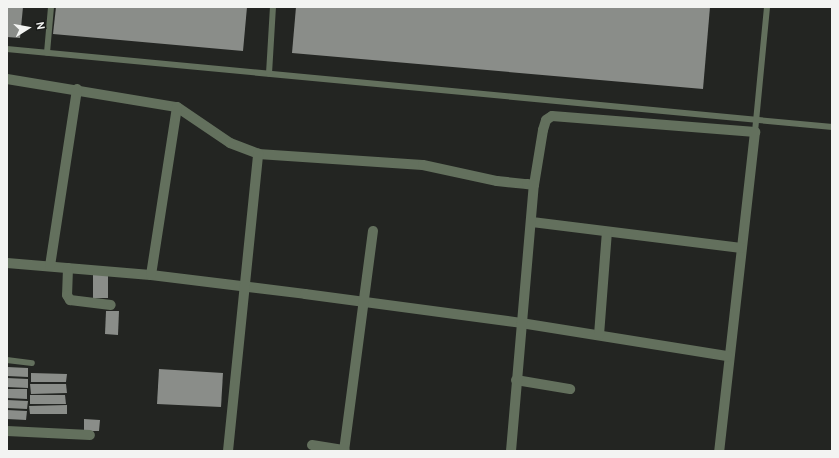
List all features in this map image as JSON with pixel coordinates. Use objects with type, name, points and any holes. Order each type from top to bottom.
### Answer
[{"type":"street","points":[[7,79],[77,89],[177,107],[230,143],[258,154],[423,165],[497,181],[534,185]]},
{"type":"street","points":[[50,266],[77,89]]},
{"type":"street","points":[[151,275],[177,107]]},
{"type":"street","points":[[511,451],[534,185],[543,130],[548,118],[568,116],[754,132],[728,356],[719,451]]},
{"type":"street","points":[[228,451],[246,288],[258,154]]},
{"type":"street","points":[[532,222],[741,248]]},
{"type":"street","points":[[312,445],[344,450],[365,303],[373,231]]},
{"type":"street","points":[[599,335],[607,232]]},
{"type":"street","points":[[7,263],[151,275],[521,323],[728,356]]},
{"type":"street","points":[[68,268],[68,295],[70,300],[111,304]]},
{"type":"street","points":[[516,380],[570,389]]},
{"type":"street","points":[[7,431],[90,435]]},
{"type":"lane","points":[[47,53],[51,7]]},
{"type":"lane","points":[[269,74],[273,7]]},
{"type":"lane","points":[[754,132],[767,7]]},
{"type":"lane","points":[[7,49],[832,127]]},
{"type":"lane","points":[[647,123],[648,110]]},
{"type":"lane","points":[[7,360],[32,363]]},
{"type":"building","points":[[7,7],[23,7],[20,38],[7,37]]},
{"type":"building","points":[[56,7],[247,7],[243,51],[53,34]]},
{"type":"building","points":[[296,7],[710,7],[703,89],[292,53]]},
{"type":"building","points":[[93,275],[108,275],[108,298],[93,298]]},
{"type":"building","points":[[106,311],[119,311],[118,335],[105,334]]},
{"type":"building","points":[[7,367],[28,368],[28,377],[7,376]]},
{"type":"building","points":[[159,369],[223,373],[221,407],[157,404]]},
{"type":"building","points":[[31,373],[67,374],[66,382],[31,382]]},
{"type":"building","points":[[7,378],[28,379],[28,388],[7,387]]},
{"type":"building","points":[[30,384],[66,384],[67,393],[31,394]]},
{"type":"building","points":[[7,389],[27,389],[27,399],[7,398]]},
{"type":"building","points":[[30,395],[65,395],[66,404],[30,404]]},
{"type":"building","points":[[7,400],[28,401],[27,409],[7,408]]},
{"type":"building","points":[[67,405],[67,414],[30,414],[29,406]]},
{"type":"building","points":[[7,410],[27,411],[26,420],[7,419]]},
{"type":"building","points":[[84,419],[100,420],[99,431],[84,431]]}]
